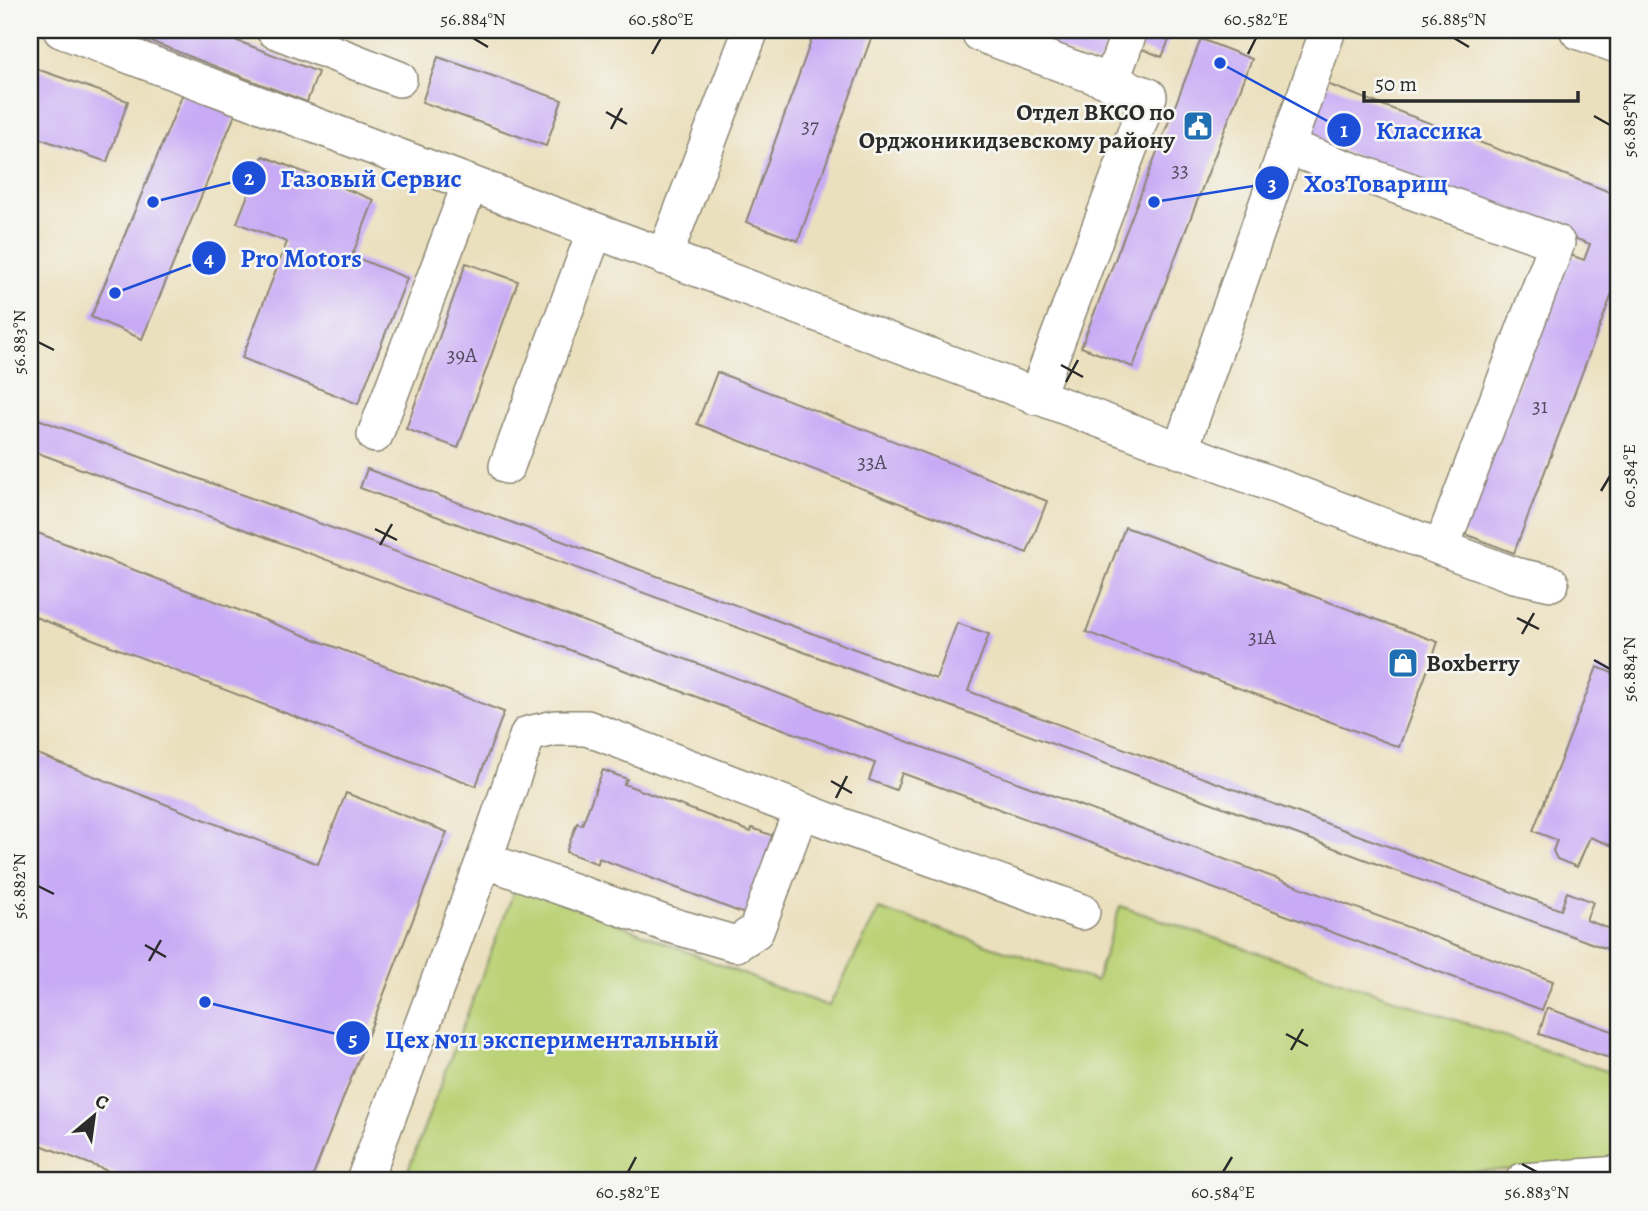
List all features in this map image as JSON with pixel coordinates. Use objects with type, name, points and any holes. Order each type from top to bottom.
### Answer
[{"type":"main road","points":[[1579,30],[1618,44]]},
{"type":"lane","points":[[61,30],[1441,548],[1514,575],[1551,583]]},
{"type":"lane","points":[[274,30],[341,42],[399,79]]},
{"type":"lane","points":[[664,257],[751,30]]},
{"type":"lane","points":[[1111,82],[1130,30]]},
{"type":"lane","points":[[1180,451],[1328,30]]},
{"type":"lane","points":[[980,34],[1149,96],[1036,397]]},
{"type":"lane","points":[[1287,147],[1557,243],[1441,548]]},
{"type":"lane","points":[[375,435],[470,184]]},
{"type":"lane","points":[[507,466],[595,231]]},
{"type":"lane","points":[[363,1181],[484,860],[528,734],[555,728],[587,728],[853,831],[1082,912]]},
{"type":"lane","points":[[484,860],[667,924],[736,944],[756,931],[801,810]]},
{"type":"lane","points":[[1522,1181],[1618,1174]]},
{"type":"green space","points":[[517,883],[775,987],[829,1006],[879,909],[1096,981],[1120,906],[1618,1075],[1618,1165],[1251,1181],[404,1181]]},
{"type":"building","points":[[122,30],[209,30],[318,72],[307,102]]},
{"type":"building","points":[[815,30],[874,30],[798,241],[746,222]]},
{"type":"building","points":[[1002,30],[1111,30],[1099,64]]},
{"type":"building","points":[[1141,30],[1173,30],[1162,57],[1134,46]]},
{"type":"building","points":[[1201,39],[1252,59],[1133,367],[1081,347]]},
{"type":"building","points":[[438,57],[562,100],[546,146],[422,102]]},
{"type":"building","points":[[34,68],[128,101],[107,162],[30,135],[30,80]]},
{"type":"building","points":[[1327,84],[1618,195],[1618,278],[1514,553],[1462,533],[1568,254],[1584,260],[1590,244],[1307,137]]},
{"type":"building","points":[[184,91],[237,110],[142,339],[91,317]]},
{"type":"building","points":[[263,156],[374,200],[352,256],[407,278],[358,404],[242,358],[287,242],[237,223]]},
{"type":"building","points":[[466,263],[518,281],[458,448],[406,429]]},
{"type":"building","points":[[717,372],[1047,501],[1027,553],[697,424]]},
{"type":"building","points":[[30,416],[1553,981],[1542,1010],[902,773],[896,790],[869,780],[875,763],[30,450]]},
{"type":"building","points":[[367,469],[936,679],[957,623],[989,634],[968,691],[1561,910],[1567,892],[1593,902],[1586,920],[1613,930],[1618,916],[1618,953],[360,488]]},
{"type":"building","points":[[1125,527],[1438,642],[1399,747],[1086,632]]},
{"type":"building","points":[[30,530],[504,712],[476,786],[30,615]]},
{"type":"building","points":[[1597,667],[1618,675],[1618,848],[1590,837],[1577,867],[1557,859],[1553,851],[1557,840],[1533,831]]},
{"type":"building","points":[[30,751],[318,864],[346,793],[447,832],[311,1181],[134,1181],[30,1141]]},
{"type":"building","points":[[603,770],[627,779],[624,784],[751,832],[752,828],[781,839],[747,915],[599,858],[598,864],[566,852],[577,823],[582,825]]},
{"type":"building","points":[[1547,1008],[1618,1033],[1618,1061],[1539,1034]]},
{"type":"place","name":"Классика","points":[[1220,63]]},
{"type":"place","name":"Отдел ВКСО по Орджоникидзевскому району","points":[[1198,126]]},
{"type":"place","name":"Газовый Сервис","points":[[153,202]]},
{"type":"place","name":"ХозТоварищ","points":[[1154,202]]},
{"type":"place","name":"Pro Motors","points":[[115,293]]},
{"type":"place","name":"Boxberry","points":[[1403,663]]},
{"type":"place","name":"Цех №11 экспериментальный","points":[[205,1002]]}]
